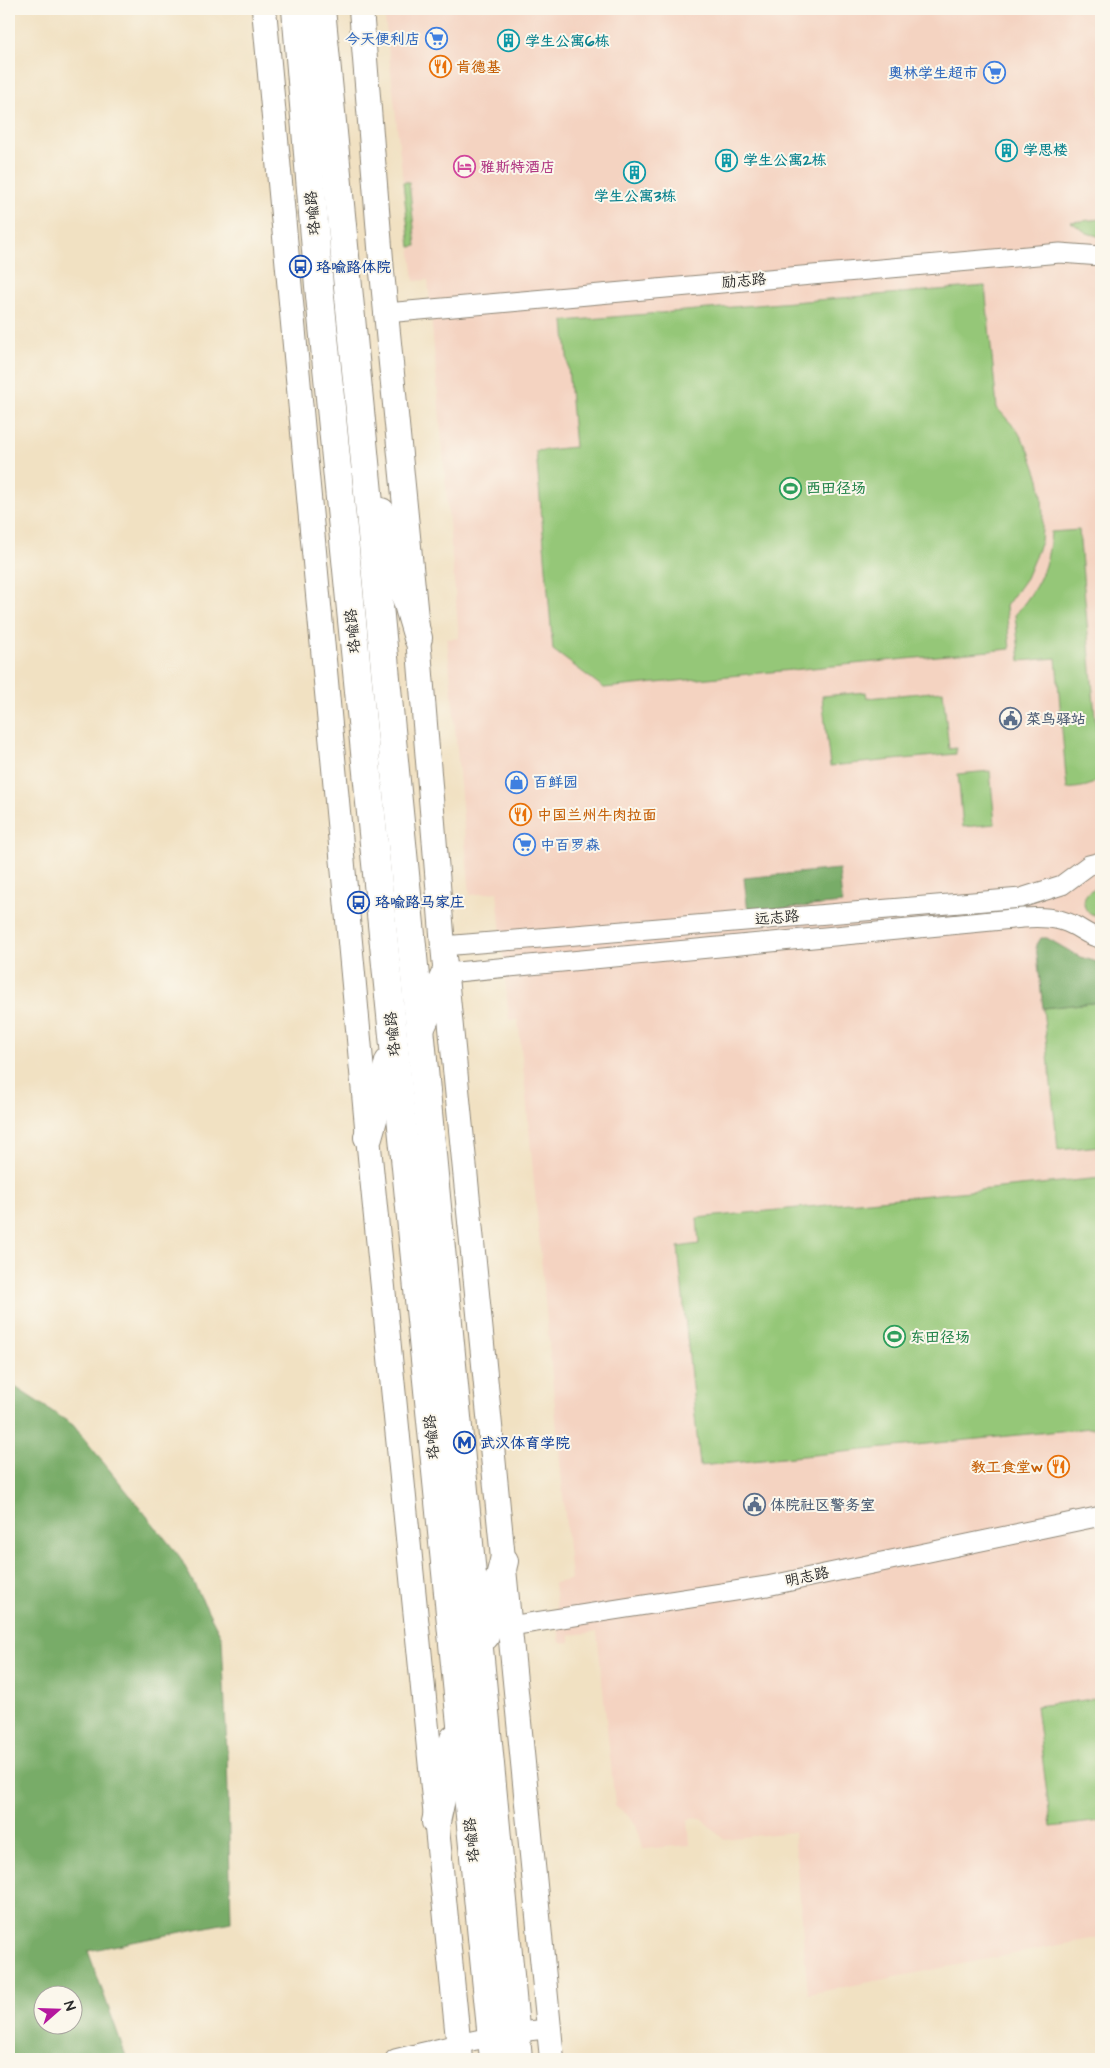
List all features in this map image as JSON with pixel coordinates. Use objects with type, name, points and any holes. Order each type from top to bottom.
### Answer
[{"type":"highway","name":"珞喻路","points":[[296,9],[319,286],[460,1716],[500,2042],[518,2059]]},
{"type":"highway","name":"珞喻路","points":[[321,9],[480,1657],[500,2042]]},
{"type":"highway","points":[[362,446],[418,638]]},
{"type":"highway","points":[[420,1028],[446,973]]},
{"type":"highway","points":[[368,1137],[394,1046]]},
{"type":"highway","points":[[480,1657],[504,1561]]},
{"type":"highway","points":[[436,1822],[460,1716]]},
{"type":"main road","points":[[264,9],[368,1137],[403,1467],[459,2052]]},
{"type":"main road","points":[[361,9],[386,314],[418,638],[446,973],[504,1561],[512,1666],[552,2059]]},
{"type":"street","name":"励志路","points":[[386,314],[1051,254],[1101,256]]},
{"type":"street","name":"远志路","points":[[444,946],[1021,898],[1062,885],[1089,865],[1101,862]]},
{"type":"street","name":"远志路","points":[[446,973],[1036,917],[1064,921],[1091,936],[1101,938]]},
{"type":"street","name":"明志路","points":[[510,1626],[766,1586],[1101,1516]]},
{"type":"street","points":[[395,2059],[459,2052],[548,2029]]},
{"type":"shaded area","name":"武汉体育学院","points":[[384,9],[1101,9],[1101,1937],[808,1994],[794,1832],[723,1839],[701,1818],[688,1819],[690,1845],[642,1849],[636,1825],[631,1818],[615,1805],[597,1632],[570,1635],[570,1642],[560,1643],[554,1583],[571,1580],[524,1075],[518,1020],[509,1020],[497,892],[470,895],[447,639],[459,638],[428,280],[414,281]]},
{"type":"green space","points":[[403,182],[409,182],[416,246],[410,247]]},
{"type":"green space","points":[[1101,219],[1101,237],[1087,233],[1071,222]]},
{"type":"green space","name":"西田径场","points":[[985,286],[997,408],[1017,430],[1029,451],[1039,479],[1042,496],[1041,542],[1026,578],[1006,606],[1010,649],[604,688],[553,650],[536,451],[575,447],[564,321]]},
{"type":"green space","points":[[1079,530],[1100,774],[1098,779],[1091,784],[1067,789],[1056,658],[1020,661],[1015,615],[1036,586],[1040,577],[1050,545],[1051,532]]},
{"type":"green space","points":[[943,691],[949,749],[956,748],[956,754],[830,766],[822,696],[866,692],[867,698]]},
{"type":"green space","points":[[990,771],[995,824],[963,827],[958,774]]},
{"type":"green space","points":[[839,869],[842,903],[748,912],[744,878]]},
{"type":"green space","points":[[1101,888],[1101,915],[1089,913],[1084,904],[1086,894]]},
{"type":"green space","points":[[1041,938],[1047,938],[1080,957],[1101,963],[1101,1002],[1043,1008],[1036,946]]},
{"type":"green space","points":[[1101,1002],[1101,1146],[1058,1150],[1043,1008]]},
{"type":"green space","name":"东田径场","points":[[1101,1178],[1101,1427],[700,1466],[678,1247],[699,1244],[697,1218]]},
{"type":"green space","points":[[9,1383],[73,1425],[180,1557],[222,1638],[231,1922],[88,1951],[127,2059],[9,2059]]},
{"type":"green space","points":[[1101,1698],[1101,1821],[1051,1827],[1036,1706]]},
{"type":"place","name":"今天便利店","points":[[436,39]]},
{"type":"place","name":"学生公寓6栋","points":[[509,41]]},
{"type":"place","name":"肯德基","points":[[440,67]]},
{"type":"place","name":"奥林学生超市","points":[[994,73]]},
{"type":"place","name":"学思楼","points":[[1007,150]]},
{"type":"place","name":"学生公寓2栋","points":[[727,160]]},
{"type":"place","name":"雅斯特酒店","points":[[464,167]]},
{"type":"place","name":"学生公寓3栋","points":[[635,173]]},
{"type":"place","name":"珞喻路体院","points":[[300,267]]},
{"type":"place","name":"西田径场","points":[[790,488]]},
{"type":"place","name":"菜鸟驿站","points":[[1010,719]]},
{"type":"place","name":"百鲜园","points":[[517,782]]},
{"type":"place","name":"中国兰州牛肉拉面","points":[[521,815]]},
{"type":"place","name":"中百罗森","points":[[524,845]]},
{"type":"place","name":"珞喻路马家庄","points":[[359,902]]},
{"type":"place","name":"东田径场","points":[[894,1337]]},
{"type":"place","name":"武汉体育学院","points":[[464,1443]]},
{"type":"place","name":"教工食堂w","points":[[1059,1467]]},
{"type":"place","name":"体院社区警务室","points":[[754,1505]]}]
